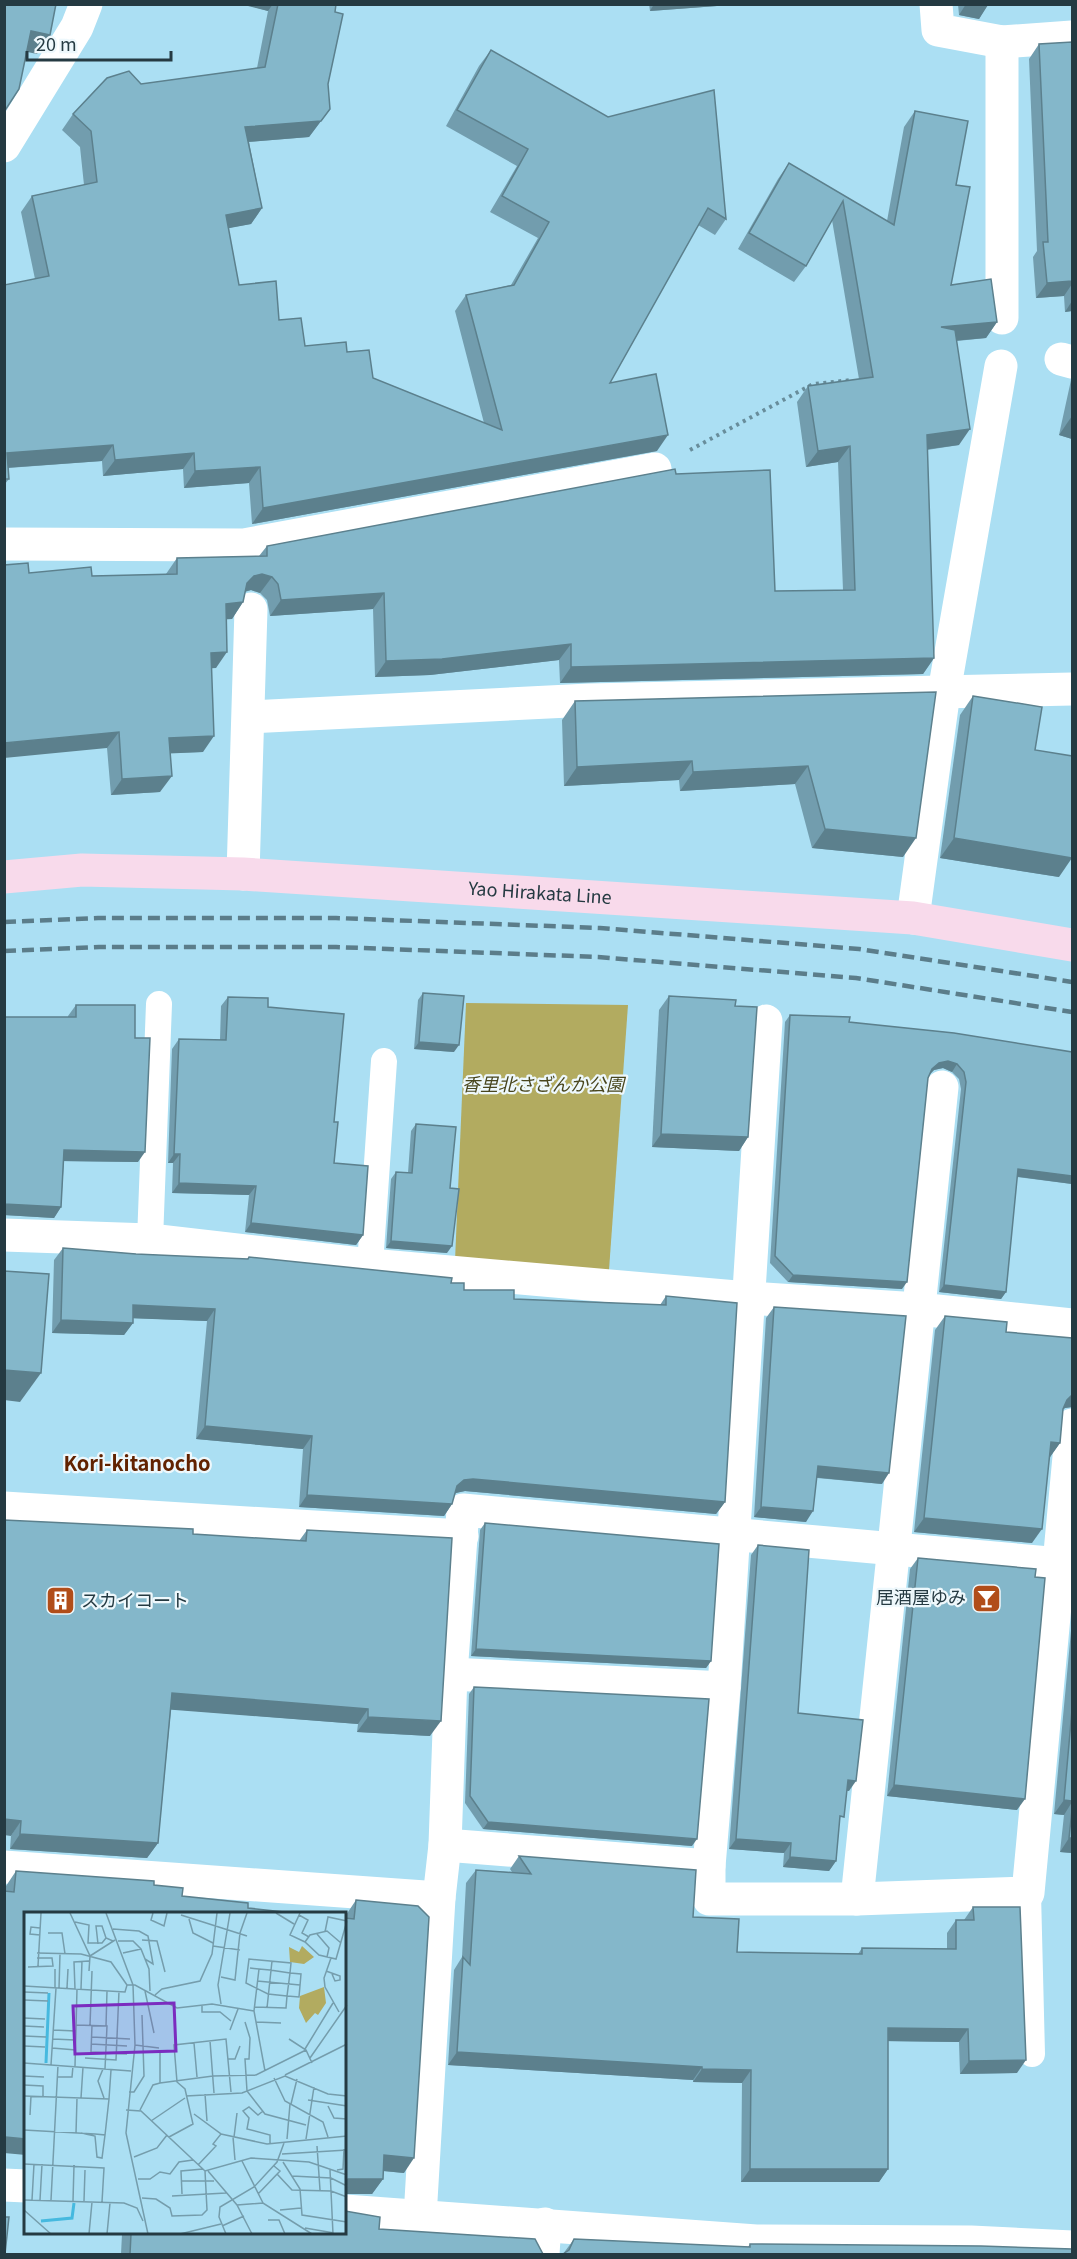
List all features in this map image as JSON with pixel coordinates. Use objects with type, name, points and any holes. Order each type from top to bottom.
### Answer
[{"type":"main road","name":"Yao Hirakata Line","points":[[4,878],[82,870],[243,874],[913,918],[1072,945]]},
{"type":"street","points":[[4,146],[77,27],[86,4]]},
{"type":"street","points":[[936,4],[938,30],[1002,42],[1072,37]]},
{"type":"street","points":[[1002,42],[1002,318]]},
{"type":"street","points":[[913,918],[944,692],[1001,366]]},
{"type":"street","points":[[4,544],[244,545],[656,469]]},
{"type":"street","points":[[243,874],[250,717],[251,609]]},
{"type":"street","points":[[250,717],[589,699],[1072,689]]},
{"type":"street","points":[[766,1021],[724,1688],[709,1866],[709,1899],[857,1899],[1029,1893],[1066,1564],[1072,1425]]},
{"type":"street","points":[[857,1899],[942,1087]]},
{"type":"street","points":[[4,1235],[150,1240],[370,1265],[748,1298],[918,1309],[1072,1325]]},
{"type":"street","points":[[4,1508],[462,1536]]},
{"type":"street","points":[[420,2217],[445,1845],[451,1674],[464,1510],[1066,1564]]},
{"type":"street","points":[[451,1674],[724,1688]]},
{"type":"street","points":[[445,1845],[709,1866]]},
{"type":"street","points":[[4,1867],[440,1898]]},
{"type":"street","points":[[4,2185],[24,2186]]},
{"type":"street","points":[[346,2211],[420,2217],[544,2239],[756,2248],[1072,2247]]},
{"type":"lane","points":[[150,1240],[159,1004]]},
{"type":"lane","points":[[370,1265],[384,1061]]},
{"type":"lane","points":[[1029,1893],[1032,2055]]},
{"type":"path","points":[[656,469],[813,384],[860,379]]},
{"type":"green space","name":"香里北さざんか公園","points":[[466,1003],[628,1005],[609,1270],[455,1261]]},
{"type":"building","points":[[4,4],[56,4],[50,35],[31,31],[19,89],[4,112]]},
{"type":"building","points":[[278,4],[336,4],[335,12],[343,14],[328,84],[330,109],[321,121],[245,127],[262,208],[226,215],[239,285],[276,281],[279,320],[301,318],[305,346],[346,342],[347,352],[369,350],[373,378],[502,430],[466,295],[514,285],[549,222],[502,196],[528,149],[457,110],[491,50],[608,117],[714,90],[726,219],[708,208],[610,383],[656,374],[668,435],[263,508],[260,467],[195,471],[194,453],[115,460],[113,445],[7,453],[9,479],[4,479],[4,285],[49,276],[32,196],[97,182],[91,131],[73,114],[107,78],[129,71],[141,84],[265,67]]},
{"type":"building","points":[[1072,42],[1072,281],[1047,283],[1043,242],[1048,242],[1039,44]]},
{"type":"building","points":[[915,111],[968,121],[956,185],[970,187],[951,285],[991,279],[997,322],[941,327],[955,330],[970,429],[927,435],[934,658],[571,667],[571,644],[442,659],[386,661],[384,593],[281,600],[278,584],[272,577],[262,574],[254,576],[247,583],[243,602],[226,604],[227,652],[211,653],[214,736],[169,738],[172,776],[122,779],[119,732],[4,743],[4,565],[28,563],[29,573],[91,567],[92,576],[177,574],[177,558],[267,556],[267,546],[675,469],[676,474],[770,470],[775,591],[855,590],[850,446],[818,451],[808,386],[873,377],[843,201],[806,266],[749,233],[789,163],[894,225]]},
{"type":"building","points":[[936,692],[916,838],[825,829],[808,766],[693,772],[692,761],[577,767],[575,701]]},
{"type":"building","points":[[973,696],[1042,707],[1035,750],[1072,756],[1072,858],[954,838]]},
{"type":"building","points":[[423,993],[464,996],[459,1045],[419,1042]]},
{"type":"building","points":[[669,996],[736,1000],[735,1006],[757,1007],[748,1137],[661,1134]]},
{"type":"building","points":[[228,997],[268,998],[268,1007],[344,1014],[334,1122],[338,1122],[334,1163],[368,1166],[363,1235],[251,1223],[256,1186],[179,1183],[180,1154],[174,1154],[179,1039],[226,1040]]},
{"type":"building","points":[[76,1005],[135,1005],[135,1038],[150,1038],[145,1152],[64,1150],[61,1207],[4,1204],[4,1017],[76,1017]]},
{"type":"building","points":[[790,1015],[850,1017],[849,1022],[954,1033],[1072,1052],[1072,1176],[1018,1169],[1006,1292],[944,1285],[966,1082],[964,1072],[957,1064],[948,1061],[939,1063],[932,1069],[928,1078],[907,1282],[793,1275],[775,1256]]},
{"type":"building","points":[[416,1124],[456,1127],[450,1188],[459,1189],[452,1246],[391,1241],[396,1172],[412,1173]]},
{"type":"building","points":[[63,1248],[136,1254],[248,1259],[249,1257],[452,1278],[451,1283],[464,1283],[464,1290],[514,1290],[514,1299],[666,1305],[666,1296],[737,1303],[725,1502],[473,1479],[464,1480],[457,1486],[452,1504],[307,1495],[312,1436],[205,1426],[215,1309],[133,1305],[133,1323],[61,1320]]},
{"type":"building","points":[[4,1271],[49,1274],[41,1373],[4,1370]]},
{"type":"building","points":[[774,1307],[906,1316],[889,1473],[818,1466],[813,1511],[761,1507]]},
{"type":"building","points":[[945,1316],[1007,1322],[1006,1332],[1072,1338],[1072,1395],[1063,1409],[1060,1443],[1051,1442],[1042,1529],[924,1518]]},
{"type":"building","points":[[4,1520],[193,1529],[193,1534],[306,1541],[307,1530],[452,1538],[441,1721],[368,1717],[368,1709],[172,1693],[158,1843],[20,1834],[21,1821],[4,1819]]},
{"type":"building","points":[[485,1523],[719,1544],[711,1661],[476,1649]]},
{"type":"building","points":[[758,1545],[809,1550],[798,1713],[863,1720],[856,1781],[848,1780],[844,1817],[840,1816],[836,1861],[790,1857],[791,1843],[736,1839]]},
{"type":"building","points":[[918,1558],[1036,1569],[1035,1577],[1045,1578],[1025,1799],[894,1785]]},
{"type":"building","points":[[474,1687],[709,1699],[697,1839],[488,1822],[470,1796]]},
{"type":"building","points":[[1072,1710],[1072,1801],[1064,1800]]},
{"type":"building","points":[[1072,1810],[1072,1838],[1069,1838]]},
{"type":"building","points":[[519,1856],[696,1870],[693,1917],[739,1919],[737,1952],[862,1954],[862,1948],[956,1949],[956,1920],[974,1920],[973,1907],[1020,1907],[1026,2060],[969,2061],[968,2029],[888,2028],[888,2169],[750,2169],[751,2070],[702,2069],[702,2067],[457,2052],[463,1957],[470,1965],[476,1870],[531,1874]]},
{"type":"building","points":[[16,1871],[154,1881],[154,1885],[183,1888],[182,1896],[248,1903],[248,1908],[285,1912],[24,1912],[24,2139],[6,2137],[4,2147],[4,1891],[14,1892]]},
{"type":"building","points":[[356,1900],[418,1906],[429,1917],[414,2158],[384,2155],[383,2179],[346,2180],[346,1918],[354,1919]]},
{"type":"building","points":[[346,2211],[380,2217],[379,2229],[535,2239],[543,2254],[130,2254],[131,2235],[346,2235]]},
{"type":"building","points":[[4,2217],[9,2217],[5,2254],[4,2254]]},
{"type":"building","points":[[574,2239],[750,2247],[750,2244],[981,2246],[1072,2249],[1072,2254],[563,2254],[569,2250]]},
{"type":"railway","points":[[4,922],[98,918],[336,918],[600,928],[859,949],[1072,982]]},
{"type":"railway","points":[[4,951],[99,947],[336,947],[598,957],[856,978],[1072,1012]]},
{"type":"place","name":"居酒屋ゆみ","points":[[987,1598]]},
{"type":"place","name":"スカイコート","points":[[60,1601]]},
{"type":"district","name":"Kori-kitanocho","points":[[137,1464]]}]
